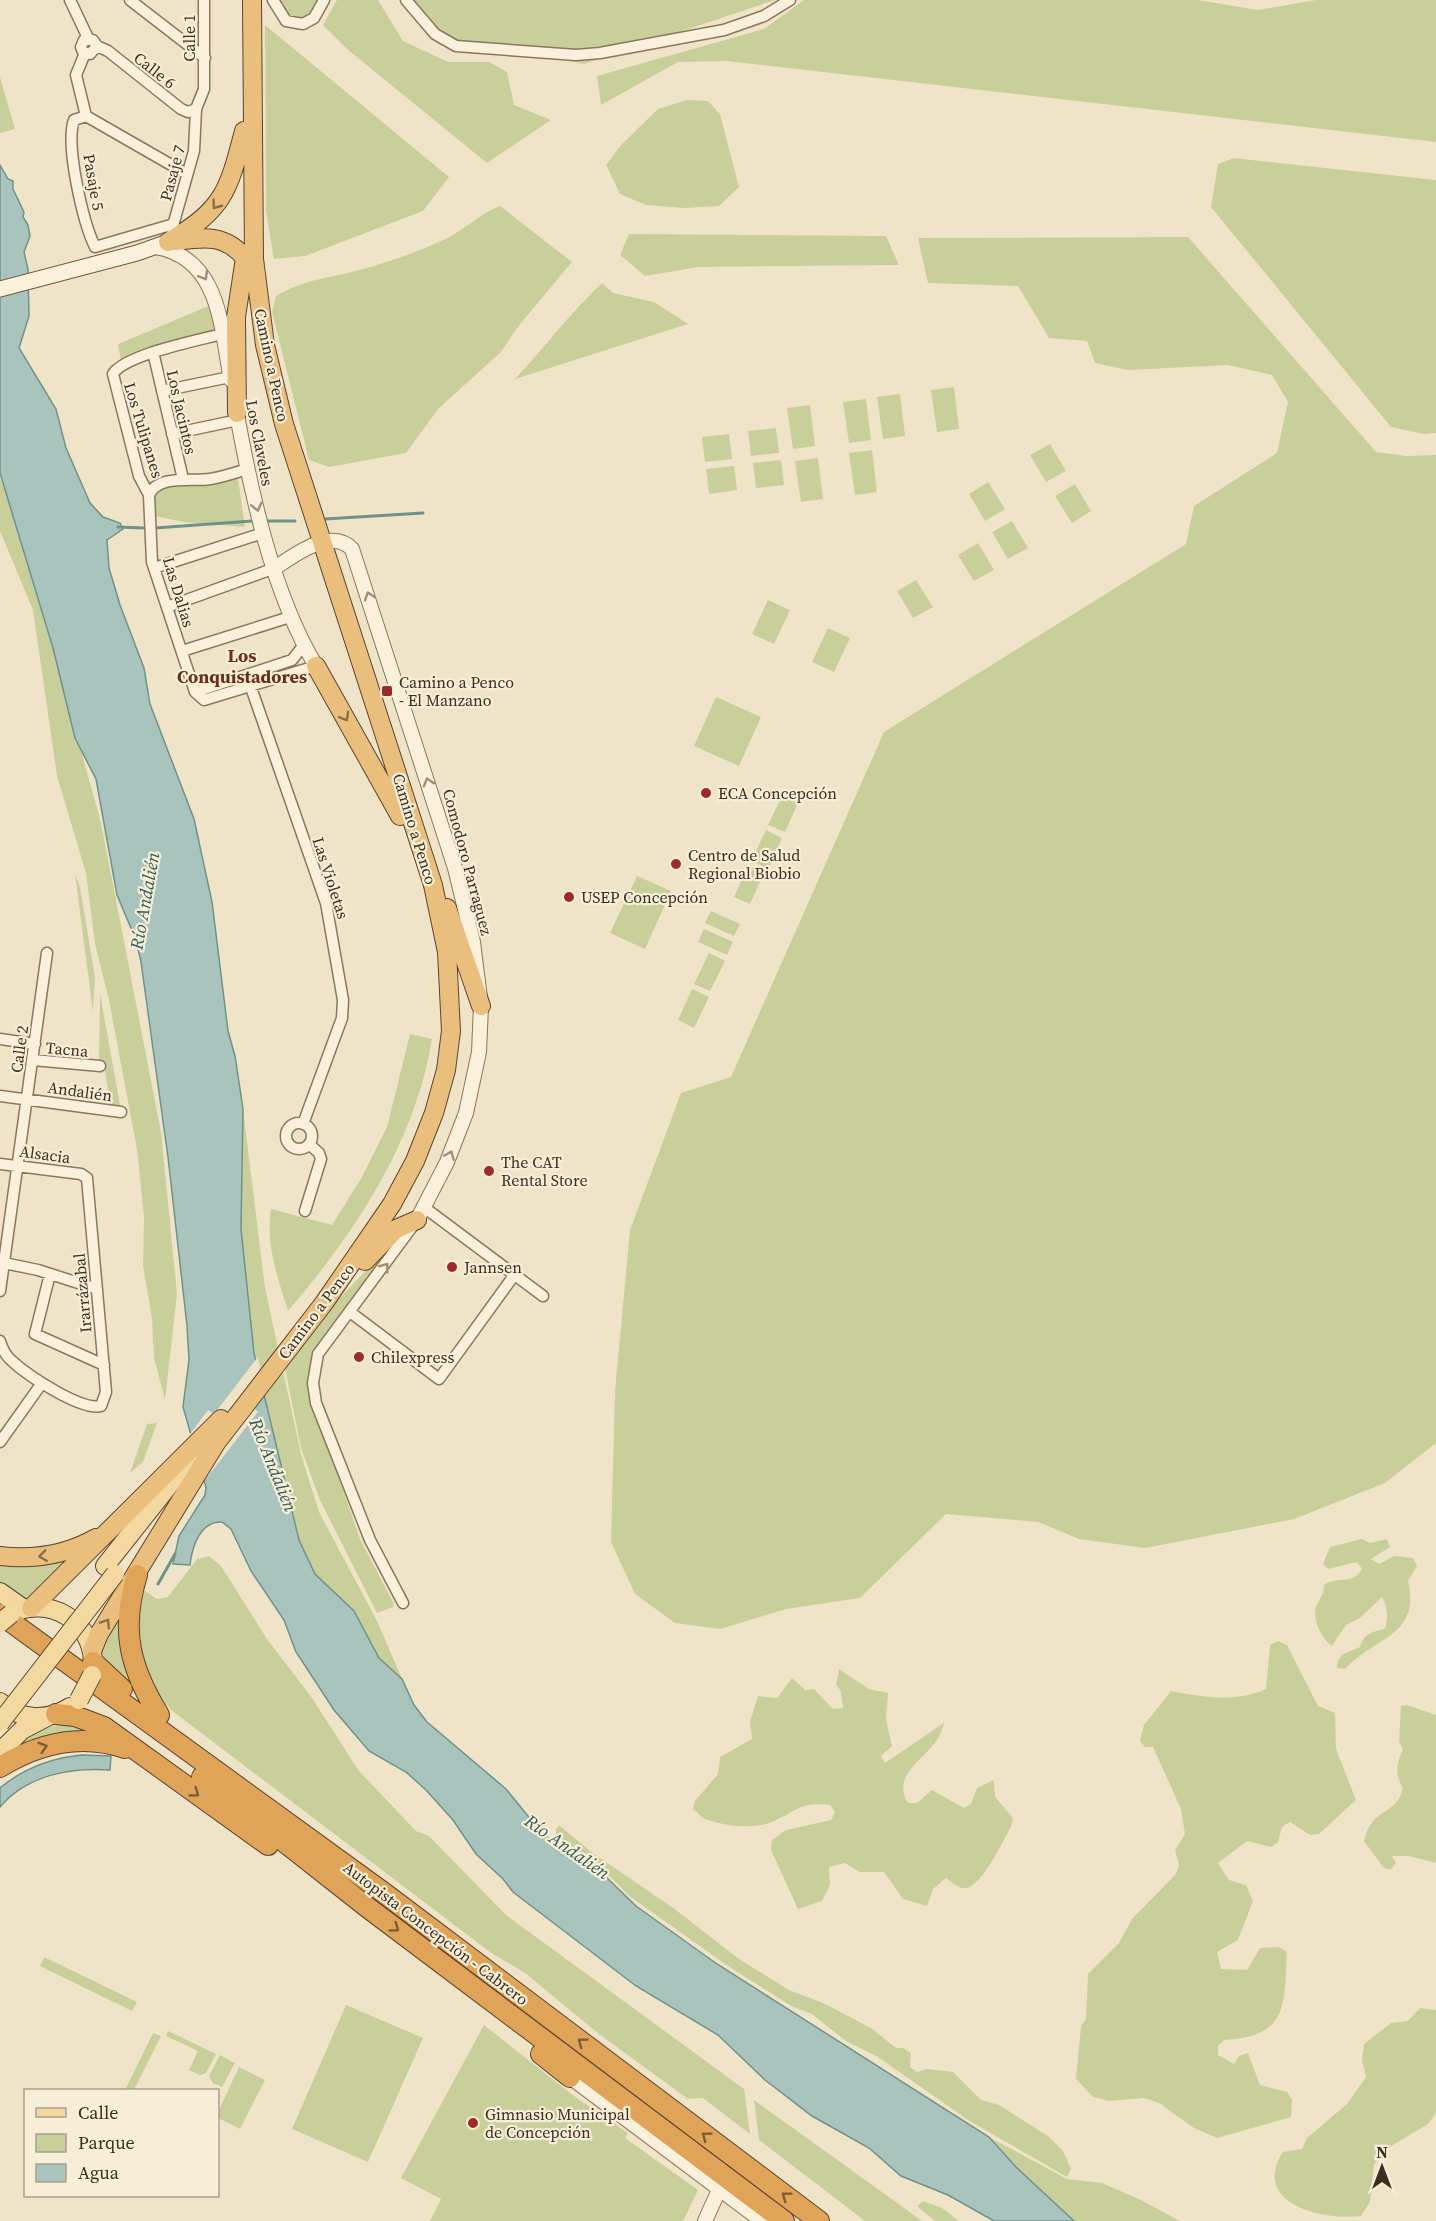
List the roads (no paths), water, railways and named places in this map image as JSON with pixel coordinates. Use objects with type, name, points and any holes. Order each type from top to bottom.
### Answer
[{"type":"highway","name":"Camino a Penco","points":[[242,0],[245,258],[252,325],[268,398],[425,859],[443,931],[451,992],[449,1050],[441,1089],[425,1138],[404,1183],[376,1229],[324,1303],[301,1325]]},
{"type":"highway","name":"Camino a Penco","points":[[216,1435],[301,1325],[399,1171],[416,1133],[434,1074],[441,1014],[437,951],[426,901],[284,424],[259,309],[254,259],[252,0]]},
{"type":"highway","points":[[162,244],[197,225],[222,198],[232,176],[244,131]]},
{"type":"highway","points":[[162,244],[216,238],[230,243],[245,258],[236,317],[238,416]]},
{"type":"highway","points":[[316,666],[400,816]]},
{"type":"highway","points":[[425,859],[454,926],[481,1006]]},
{"type":"highway","points":[[324,1303],[396,1229],[421,1214]]},
{"type":"highway","points":[[159,1715],[140,1682],[131,1655],[128,1621],[137,1575],[164,1500],[216,1435]]},
{"type":"highway","points":[[0,1556],[27,1558],[57,1554],[92,1540],[115,1525],[164,1500],[216,1435]]},
{"type":"highway","points":[[44,1656],[13,1614],[115,1525]]},
{"type":"highway","points":[[137,1575],[99,1634],[93,1663],[114,1683],[299,1817],[355,1864],[384,1893]]},
{"type":"highway","points":[[0,1631],[44,1656]]},
{"type":"highway","name":"Autopista Concepción - Cabrero","points":[[44,1656],[384,1893],[819,2221]]},
{"type":"highway","name":"Autopista Concepción - Cabrero","points":[[44,1656],[217,1788],[367,1907],[784,2221]]},
{"type":"highway","points":[[52,1715],[75,1716],[95,1723],[280,1853],[367,1907]]},
{"type":"highway","points":[[0,1767],[40,1747],[77,1741],[115,1744],[149,1759]]},
{"type":"highway","points":[[462,1977],[495,2015],[570,2077]]},
{"type":"main road","points":[[0,289],[137,253],[162,244]]},
{"type":"main road","points":[[0,1723],[110,1570],[164,1500]]},
{"type":"main road","points":[[52,1715],[24,1715],[0,1703],[110,1570]]},
{"type":"main road","points":[[0,1592],[13,1614],[51,1609],[70,1617],[85,1632],[93,1663],[79,1700],[22,1730],[0,1752]]},
{"type":"street","points":[[70,0],[92,42],[93,53],[85,53],[76,75],[86,116],[188,174]]},
{"type":"street","points":[[130,0],[205,58]]},
{"type":"street","name":"Calle 1","points":[[196,110],[204,90],[204,0]]},
{"type":"street","points":[[273,0],[286,21],[298,24],[314,18],[324,0]]},
{"type":"street","points":[[406,0],[435,34],[456,46],[576,55],[600,53],[724,30],[764,16],[790,0]]},
{"type":"street","name":"Calle 6","points":[[92,42],[108,51],[181,109],[188,112],[196,110]]},
{"type":"street","name":"Pasaje 7","points":[[162,244],[174,224],[188,174],[195,140],[196,110]]},
{"type":"street","name":"Pasaje 5","points":[[86,116],[74,120],[71,128],[76,180],[89,233],[95,247],[174,224]]},
{"type":"street","name":"Los Claveles","points":[[162,244],[182,255],[203,273],[214,298],[247,469],[263,533],[290,616],[303,646],[316,666]]},
{"type":"street","points":[[153,352],[222,334]]},
{"type":"street","name":"Los Tulipanes","points":[[149,495],[139,476],[113,374],[117,368],[153,352]]},
{"type":"street","name":"Los Jacintos","points":[[153,352],[183,479]]},
{"type":"street","points":[[162,391],[230,377]]},
{"type":"street","points":[[172,434],[238,416]]},
{"type":"street","points":[[149,495],[153,488],[160,484],[183,479],[201,480],[247,469]]},
{"type":"street","name":"Las Dalias","points":[[149,495],[154,568],[195,692],[249,680]]},
{"type":"street","points":[[154,568],[263,533]]},
{"type":"street","name":"Comodoro Parraguez","points":[[319,544],[342,541],[352,549],[356,558],[462,892],[473,942],[481,1006],[479,1052],[466,1113],[447,1162],[421,1214],[322,1348],[315,1362],[313,1383],[316,1403],[370,1540],[403,1603]]},
{"type":"street","points":[[167,607],[275,568],[319,544]]},
{"type":"street","points":[[182,651],[290,616]]},
{"type":"street","points":[[249,680],[292,660],[303,646]]},
{"type":"street","points":[[249,680],[316,666]]},
{"type":"street","name":"Las Violetas","points":[[249,680],[326,903],[333,933],[344,1009],[314,1093],[306,1126]]},
{"type":"street","name":"Calle 2","points":[[0,1291],[4,1263],[4,1234],[18,1166],[47,953]]},
{"type":"street","points":[[0,1039],[35,1044]]},
{"type":"street","name":"Tacna","points":[[33,1060],[100,1066]]},
{"type":"street","name":"Andalién","points":[[0,1096],[121,1112]]},
{"type":"street","points":[[292,1125],[306,1126],[312,1135],[309,1144],[297,1149],[286,1138],[292,1125]]},
{"type":"street","points":[[304,1211],[321,1159],[319,1153],[309,1144]]},
{"type":"street","name":"Alsacia","points":[[0,1164],[86,1176]]},
{"type":"street","name":"Irarrázabal","points":[[42,1383],[87,1405],[101,1406],[106,1397],[86,1176]]},
{"type":"street","points":[[421,1214],[515,1275],[543,1296]]},
{"type":"street","points":[[4,1263],[97,1289]]},
{"type":"street","points":[[50,1274],[34,1333],[104,1365]]},
{"type":"street","points":[[350,1312],[439,1379],[515,1275]]},
{"type":"street","points":[[0,1341],[11,1361],[42,1383],[0,1442]]},
{"type":"street","points":[[570,2077],[762,2221]]},
{"type":"street","points":[[705,2221],[719,2190]]},
{"type":"water","name":"Río Andalién","points":[[0,165],[8,179],[13,181],[13,189],[24,212],[23,217],[28,225],[30,236],[24,252],[28,269],[29,316],[19,348],[56,409],[66,448],[90,503],[103,517],[120,523],[123,529],[107,540],[109,568],[120,605],[144,668],[150,704],[194,819],[212,902],[228,1031],[235,1056],[243,1109],[241,1229],[254,1353],[299,1540],[315,1574],[354,1611],[379,1658],[402,1679],[414,1705],[427,1722],[506,1789],[541,1832],[564,1850],[603,1874],[636,1906],[717,1964],[989,2137],[1016,2167],[1074,2221],[994,2221],[948,2195],[901,2176],[869,2148],[812,2116],[765,2080],[718,2035],[636,1986],[513,1892],[503,1879],[476,1854],[453,1820],[426,1790],[406,1772],[369,1751],[334,1710],[296,1652],[284,1620],[251,1571],[231,1529],[222,1522],[208,1526],[198,1536],[190,1565],[173,1564],[179,1536],[205,1495],[206,1487],[183,1407],[189,1360],[187,1326],[168,1157],[136,940],[117,895],[96,779],[75,738],[53,648],[0,473]]},
{"type":"water","points":[[82,1755],[111,1756],[110,1770],[80,1770],[50,1775],[23,1787],[0,1807],[0,1788],[9,1781],[49,1761]]},
{"type":"waterway","points":[[325,519],[423,513]]},
{"type":"waterway","points":[[155,528],[252,521]]},
{"type":"waterway","points":[[265,521],[295,521]]},
{"type":"waterway","points":[[118,527],[143,528]]},
{"type":"waterway","points":[[158,1584],[175,1554]]},
{"type":"place","name":"Camino a Penco - El Manzano","points":[[387,691]]},
{"type":"place","name":"ECA Concepción","points":[[706,793]]},
{"type":"place","name":"Centro de Salud Regional Biobio","points":[[676,864]]},
{"type":"place","name":"USEP Concepción","points":[[569,897]]},
{"type":"place","name":"The CAT Rental Store","points":[[489,1171]]},
{"type":"place","name":"Jannsen","points":[[452,1267]]},
{"type":"place","name":"Chilexpress","points":[[359,1357]]},
{"type":"place","name":"Gimnasio Municipal de Concepción","points":[[473,2123]]},
{"type":"district","name":"Los Conquistadores","points":[[242,666]]}]
